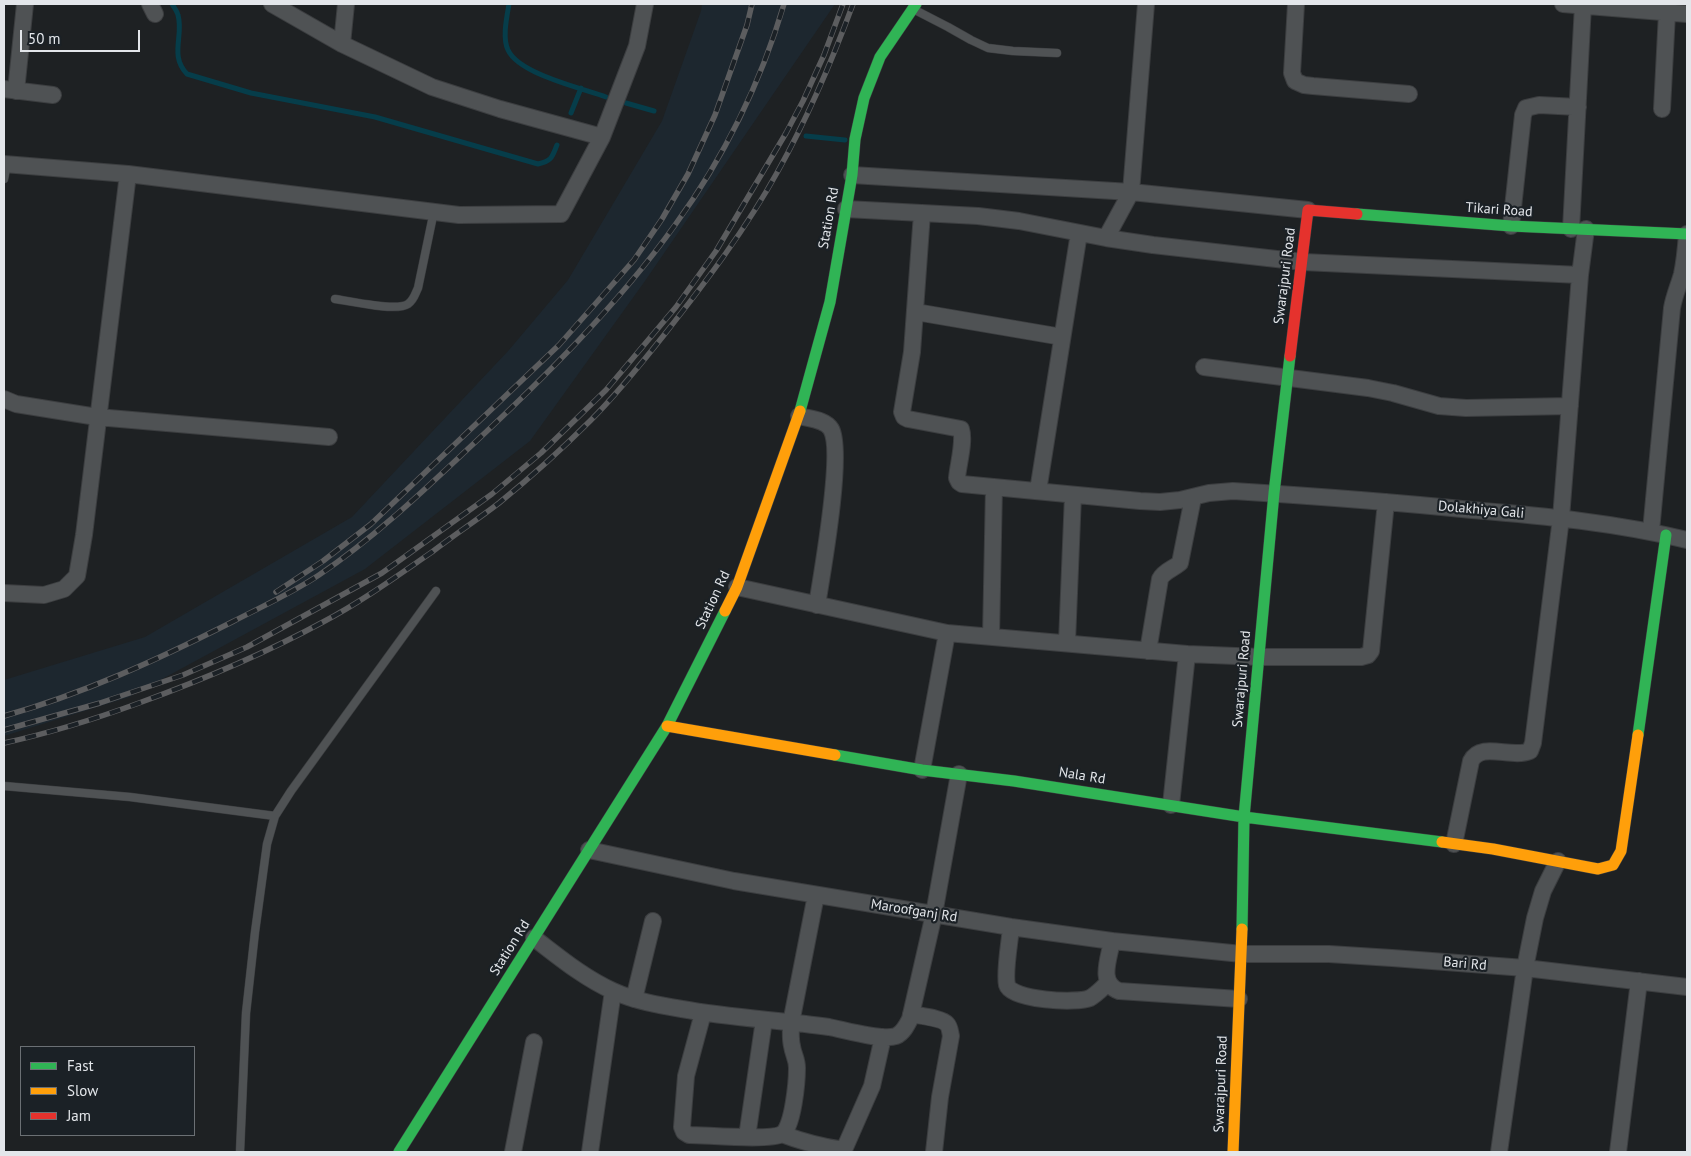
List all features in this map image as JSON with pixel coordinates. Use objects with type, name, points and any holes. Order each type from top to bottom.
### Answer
[{"type":"main road","name":"Station Rd","points":[[399,1152],[667,726],[737,587],[799,416],[830,302],[852,175],[855,139],[867,90],[880,57],[914,6]]},
{"type":"main road","name":"Tikari Road","points":[[1308,210],[1511,226],[1687,234]]},
{"type":"main road","name":"Swarajpuri Road","points":[[1233,1152],[1242,954],[1244,817],[1274,494],[1308,210]]},
{"type":"main road","name":"Nala Rd","points":[[667,726],[922,770],[1244,817],[1493,849],[1598,869],[1613,865],[1622,850],[1658,533]]},
{"type":"street","points":[[25,4],[10,90],[53,95]]},
{"type":"street","points":[[272,4],[342,44],[432,87],[500,109],[602,137]]},
{"type":"street","points":[[342,44],[346,4]]},
{"type":"street","points":[[5,169],[128,174],[459,215],[561,214],[602,137],[637,46],[645,4]]},
{"type":"street","points":[[1106,238],[1131,192],[1146,4]]},
{"type":"street","points":[[1296,4],[1292,73],[1296,81],[1312,86],[1409,94]]},
{"type":"street","points":[[1563,4],[1658,9],[1687,14]]},
{"type":"street","points":[[1454,844],[1471,761],[1474,755],[1482,751],[1524,754],[1530,752],[1533,743],[1561,518],[1580,275],[1578,107],[1583,6]]},
{"type":"street","points":[[1658,9],[1662,109]]},
{"type":"street","points":[[1511,226],[1523,115],[1526,108],[1539,105],[1578,107]]},
{"type":"street","points":[[4,592],[44,596],[64,589],[77,576],[82,550],[128,174]]},
{"type":"street","points":[[852,175],[1131,192],[1308,210]]},
{"type":"street","points":[[846,209],[978,216],[1019,221],[1106,238],[1302,262],[1580,275]]},
{"type":"street","points":[[922,213],[916,312],[1062,337]]},
{"type":"street","points":[[1038,491],[1079,233]]},
{"type":"street","points":[[1658,533],[1680,309],[1675,294],[1685,272],[1687,234]]},
{"type":"street","name":"Dolakhiya Gali","points":[[916,312],[912,352],[903,406],[904,417],[908,420],[961,429],[957,478],[958,482],[962,484],[1160,502],[1233,491],[1386,502],[1561,518],[1658,533],[1687,540]]},
{"type":"street","points":[[1204,367],[1368,388],[1439,406],[1466,408],[1570,406]]},
{"type":"street","points":[[4,399],[16,404],[97,417],[329,437]]},
{"type":"street","points":[[799,416],[822,421],[830,427],[834,438],[832,500],[817,605]]},
{"type":"street","points":[[991,637],[994,487]]},
{"type":"street","points":[[1066,642],[1073,494]]},
{"type":"street","points":[[1148,651],[1160,579],[1163,574],[1180,563],[1193,498]]},
{"type":"street","points":[[737,587],[947,633],[1187,654],[1260,657],[1361,657],[1368,655],[1371,651],[1386,502]]},
{"type":"street","points":[[922,770],[947,633]]},
{"type":"street","points":[[1171,805],[1187,654]]},
{"type":"street","points":[[534,938],[587,978],[634,999],[703,1013],[791,1022],[883,1038],[897,1036],[904,1029],[911,1014],[934,914],[959,774]]},
{"type":"street","name":"Maroofganj Rd","points":[[589,850],[734,881],[1012,927],[1112,941],[1242,954]]},
{"type":"street","points":[[1499,1152],[1525,968],[1535,918],[1543,891],[1558,861]]},
{"type":"street","points":[[703,1013],[686,1076],[682,1127],[684,1132],[689,1135],[747,1137],[772,1137],[782,1134],[791,1120],[797,1070],[796,1058],[791,1042],[791,1022],[816,895]]},
{"type":"street","points":[[634,999],[653,921]]},
{"type":"street","points":[[1012,927],[1007,973],[1007,985],[1010,991],[1020,995],[1066,1002],[1089,998],[1108,983]]},
{"type":"street","points":[[1112,941],[1106,976],[1112,988],[1120,991],[1239,999]]},
{"type":"street","name":"Bari Rd","points":[[1242,954],[1329,954],[1525,968],[1687,987]]},
{"type":"street","points":[[1618,1152],[1639,981]]},
{"type":"street","points":[[590,1152],[613,991]]},
{"type":"street","points":[[911,1014],[942,1020],[950,1028],[934,1152]]},
{"type":"street","points":[[747,1137],[764,1020]]},
{"type":"street","points":[[782,1134],[809,1144],[844,1151],[872,1086],[883,1038]]},
{"type":"street","points":[[513,1152],[534,1042]]},
{"type":"lane","points":[[914,6],[988,48],[1056,53]]},
{"type":"lane","points":[[335,299],[394,308],[406,305],[414,299],[434,211]]},
{"type":"lane","points":[[240,1152],[246,1013],[267,844],[275,816],[290,791],[436,592]]},
{"type":"lane","points":[[4,786],[130,797],[275,816]]},
{"type":"shaded area","points":[[702,4],[835,4],[645,281],[530,441],[365,569],[129,697],[4,736],[4,680],[145,637],[352,517],[509,350],[568,280],[662,121]]},
{"type":"waterway","points":[[172,4],[178,14],[179,60],[187,74],[251,93],[375,117],[538,164],[551,158],[557,145]]},
{"type":"waterway","points":[[509,4],[505,39],[508,50],[514,59],[537,73],[606,97]]},
{"type":"waterway","points":[[571,113],[581,88]]},
{"type":"waterway","points":[[626,103],[654,111]]},
{"type":"waterway","points":[[806,136],[845,140]]},
{"type":"railway","points":[[276,592],[323,561],[371,524],[559,345],[634,260],[662,219],[688,174],[715,115],[747,25],[752,4]]},
{"type":"railway","points":[[4,716],[63,697],[120,675],[204,636],[287,594],[309,582],[339,561],[416,498],[552,368],[604,313],[653,255],[693,200],[725,147],[764,62],[784,4]]},
{"type":"railway","points":[[4,730],[100,703],[183,675],[247,647],[382,573],[492,494],[541,453],[606,390],[676,307],[716,251],[803,101],[824,55],[843,4]]},
{"type":"railway","points":[[4,743],[106,715],[139,703],[232,666],[301,634],[351,606],[406,570],[491,509],[535,473],[601,410],[647,357],[710,276],[739,235],[766,193],[799,130],[828,68],[853,4]]},
{"type":"traffic: fast","points":[[800,411],[830,302],[852,175],[855,139],[864,98],[880,57],[916,4]]},
{"type":"traffic: fast","points":[[1357,214],[1511,226],[1687,234]]},
{"type":"traffic: fast","points":[[1242,929],[1244,817],[1274,493],[1290,356]]},
{"type":"traffic: fast","points":[[1638,735],[1666,535]]},
{"type":"traffic: fast","points":[[399,1152],[667,726],[725,611]]},
{"type":"traffic: fast","points":[[835,755],[922,770],[1014,781],[1244,817],[1442,842]]},
{"type":"traffic: slow","points":[[725,611],[737,587],[800,411]]},
{"type":"traffic: slow","points":[[667,726],[835,755]]},
{"type":"traffic: slow","points":[[1442,842],[1493,849],[1598,869],[1613,865],[1621,851],[1638,735]]},
{"type":"traffic: slow","points":[[1233,1152],[1242,929]]},
{"type":"traffic: jam","points":[[1290,356],[1308,210],[1357,214]]}]
